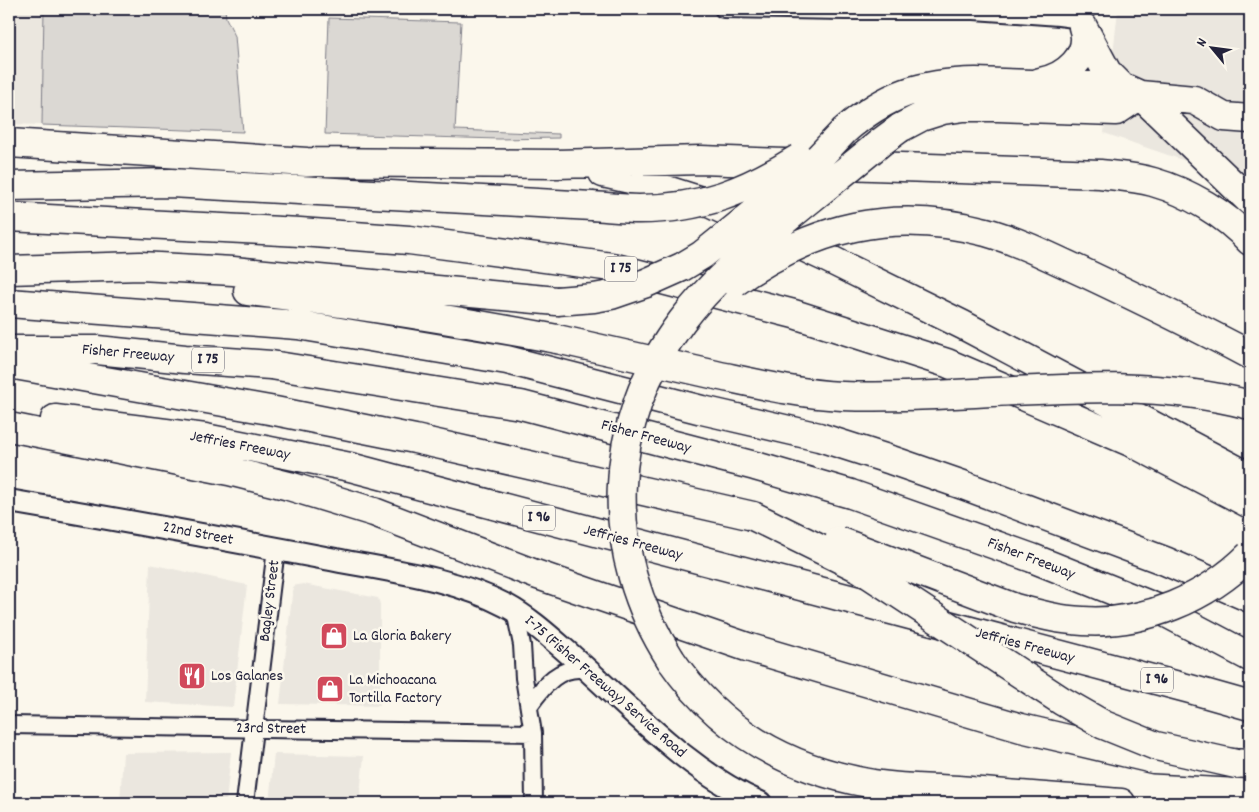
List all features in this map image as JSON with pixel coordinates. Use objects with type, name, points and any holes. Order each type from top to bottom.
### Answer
[{"type":"highway","points":[[1016,84],[1050,80],[1063,74],[1074,64],[1084,46],[1087,37],[1083,27]]},
{"type":"highway","points":[[1083,27],[1107,72],[1131,91],[1250,200]]},
{"type":"highway","points":[[9,186],[172,183],[639,209],[662,208],[696,204],[736,193],[775,174],[893,97],[910,90],[952,82],[1131,91],[1194,100],[1224,118],[1250,119]]},
{"type":"highway","points":[[1121,803],[869,784],[822,773],[782,757],[759,744],[721,718],[686,682],[658,639],[632,577],[622,529],[620,498],[627,438],[638,402],[650,371],[683,320],[745,253],[873,148],[900,128],[921,117],[943,110],[998,106],[1116,111],[1131,91]]},
{"type":"highway","points":[[13,270],[140,266],[233,271],[557,301],[594,298],[611,295],[646,284],[702,255],[806,172],[847,128]]},
{"type":"highway","points":[[9,143],[307,162],[558,164],[700,160],[1100,174],[1152,182],[1178,192],[1227,220],[1250,241]]},
{"type":"highway","points":[[558,164],[635,180],[711,204],[963,325],[1250,477]]},
{"type":"highway","name":"I 75","points":[[9,217],[280,230],[409,240],[612,267],[794,314],[947,364],[1135,444],[1250,504]]},
{"type":"highway","points":[[683,320],[764,262],[809,240],[831,232],[866,225],[895,222],[927,222],[986,232],[1014,242],[1130,294],[1250,355]]},
{"type":"highway","points":[[13,270],[233,289],[440,317],[557,339],[790,391],[840,396],[880,397],[1101,388],[1178,392],[1250,405]]},
{"type":"highway","points":[[9,303],[298,325],[507,360],[702,410],[819,437],[892,460],[1165,561],[1250,598]]},
{"type":"highway","name":"Fisher Freeway","points":[[9,350],[97,350],[271,365],[521,405],[756,466],[851,494],[1032,558],[1159,609],[1250,657]]},
{"type":"highway","points":[[9,364],[416,439],[753,516],[829,537],[1038,615],[1084,621],[1102,621],[1146,614],[1183,602],[1221,581],[1250,555]]},
{"type":"highway","name":"Jeffries Freeway","points":[[9,417],[57,420],[205,438],[350,467],[1250,706]]},
{"type":"highway","points":[[9,427],[229,471],[289,486],[374,512],[535,574],[747,647],[1021,728],[1154,759],[1243,764]]},
{"type":"highway","points":[[753,516],[861,569],[1062,701],[1104,725],[1156,746],[1243,764]]},
{"type":"street","points":[[723,9],[974,11],[1074,19],[1083,27]]},
{"type":"street","name":"22nd Street","points":[[9,501],[150,524],[386,570]]},
{"type":"street","name":"Bagley Street","points":[[246,803],[276,549]]},
{"type":"street","name":"I-75 (Fisher Freeway) Service Road","points":[[386,570],[468,589],[516,611],[543,631],[588,670],[675,749],[746,797],[760,803]]},
{"type":"street","points":[[516,611],[533,733],[534,803]]},
{"type":"street","points":[[529,706],[540,691],[558,674],[569,669],[588,670]]},
{"type":"street","name":"23rd Street","points":[[9,725],[533,733]]},
{"type":"shaded area","points":[[9,9],[44,9],[42,125],[9,124]]},
{"type":"shaded area","points":[[44,9],[225,9],[226,18],[235,36],[243,132],[42,125]]},
{"type":"shaded area","points":[[1098,9],[1250,9],[1250,210],[1194,164],[1104,133],[1118,10]]},
{"type":"shaded area","points":[[329,18],[461,22],[455,130],[559,134],[559,138],[499,139],[325,134]]},
{"type":"shaded area","points":[[150,564],[247,585],[233,707],[145,702]]},
{"type":"shaded area","points":[[303,584],[378,598],[380,604],[380,706],[280,704],[293,586]]},
{"type":"shaded area","points":[[231,752],[226,803],[120,803],[123,753]]},
{"type":"shaded area","points":[[274,754],[364,756],[359,803],[269,803]]},
{"type":"place","name":"La Gloria Bakery","points":[[334,636]]},
{"type":"place","name":"Los Galanes","points":[[192,676]]},
{"type":"place","name":"La Michoacana Tortilla Factory","points":[[330,689]]}]
